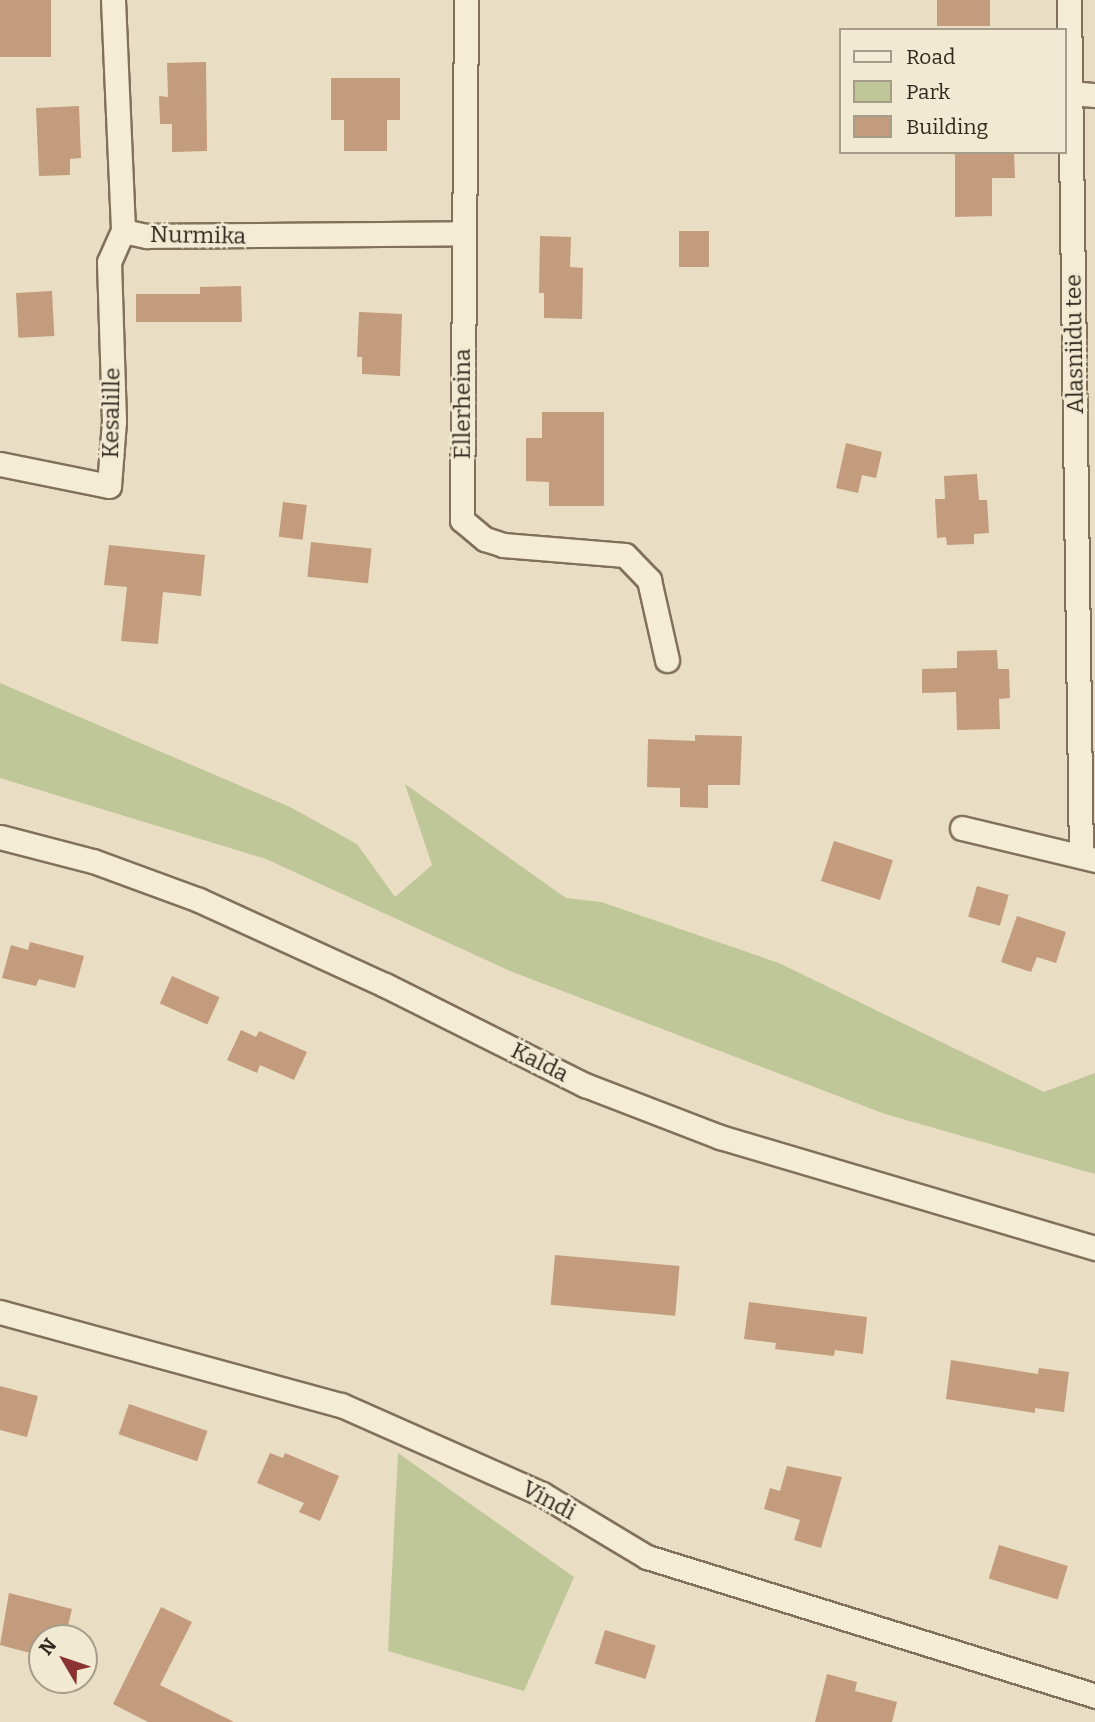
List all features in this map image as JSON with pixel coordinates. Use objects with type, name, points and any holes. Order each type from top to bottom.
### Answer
[{"type":"street","name":"Nurmika","points":[[113,0],[123,231],[147,236],[462,233]]},
{"type":"street","name":"Ellerheina","points":[[466,0],[462,233],[462,520],[485,539],[503,545],[625,555],[649,580],[667,660]]},
{"type":"street","name":"Alasniidu tee","points":[[962,828],[1088,858],[1069,0]]},
{"type":"street","points":[[1070,93],[1095,95]]},
{"type":"street","name":"Kesalille","points":[[0,464],[109,486],[114,421],[109,262],[123,231]]},
{"type":"street","name":"Kalda","points":[[0,837],[93,861],[199,900],[385,985],[585,1085],[720,1137],[1095,1248]]},
{"type":"street","name":"Vindi","points":[[0,1312],[341,1405],[542,1494],[647,1557],[1095,1696]]},
{"type":"green space","points":[[0,683],[290,807],[357,844],[395,897],[432,865],[405,784],[566,898],[601,902],[779,963],[1044,1092],[1095,1073],[1095,1174],[885,1114],[510,971],[266,859],[0,778]]},
{"type":"green space","points":[[398,1453],[574,1577],[524,1691],[388,1651]]},
{"type":"building","points":[[0,0],[51,0],[51,57],[0,57]]},
{"type":"building","points":[[937,0],[990,0],[990,26],[937,26]]},
{"type":"building","points":[[206,62],[207,151],[172,152],[172,124],[160,124],[159,96],[168,97],[167,63]]},
{"type":"building","points":[[331,78],[400,78],[400,120],[387,120],[387,151],[344,151],[344,120],[331,120]]},
{"type":"building","points":[[79,106],[81,158],[70,159],[70,175],[39,176],[36,108]]},
{"type":"building","points":[[955,154],[1014,154],[1015,178],[992,178],[992,216],[955,217]]},
{"type":"building","points":[[679,231],[709,231],[709,267],[679,267]]},
{"type":"building","points":[[540,236],[571,237],[570,267],[583,268],[582,319],[544,318],[544,293],[539,293]]},
{"type":"building","points":[[241,286],[242,322],[136,322],[136,294],[200,294],[200,287]]},
{"type":"building","points":[[52,291],[54,336],[18,338],[16,293]]},
{"type":"building","points":[[359,312],[402,314],[400,376],[362,374],[362,357],[357,357]]},
{"type":"building","points":[[542,412],[604,412],[604,506],[549,506],[549,482],[526,481],[526,438],[542,438]]},
{"type":"building","points":[[846,443],[882,452],[876,478],[862,475],[858,493],[836,488]]},
{"type":"building","points":[[977,474],[979,500],[987,500],[989,533],[974,534],[974,544],[947,545],[946,537],[937,538],[935,499],[945,499],[944,476]]},
{"type":"building","points":[[283,502],[307,505],[303,540],[279,537]]},
{"type":"building","points":[[311,542],[372,548],[368,583],[307,577]]},
{"type":"building","points":[[109,545],[205,555],[201,596],[163,592],[158,644],[121,641],[127,587],[104,585]]},
{"type":"building","points":[[997,650],[998,669],[1009,669],[1010,698],[999,699],[1000,729],[957,730],[956,692],[922,693],[922,669],[957,668],[957,651]]},
{"type":"building","points":[[695,735],[742,736],[740,785],[708,785],[708,808],[680,807],[680,788],[647,787],[648,739],[695,741]]},
{"type":"building","points":[[834,841],[893,860],[880,900],[821,881]]},
{"type":"building","points":[[977,886],[1009,895],[1000,926],[968,917]]},
{"type":"building","points":[[1017,916],[1066,932],[1056,963],[1037,957],[1031,972],[1001,962]]},
{"type":"building","points":[[30,942],[84,956],[75,988],[39,979],[36,986],[2,978],[11,945],[28,950]]},
{"type":"building","points":[[172,976],[220,997],[207,1025],[160,1003]]},
{"type":"building","points":[[241,1030],[256,1037],[259,1031],[307,1052],[294,1080],[260,1065],[257,1073],[227,1060]]},
{"type":"building","points":[[555,1255],[680,1266],[675,1316],[551,1305]]},
{"type":"building","points":[[749,1302],[867,1317],[863,1354],[835,1350],[834,1356],[775,1349],[776,1343],[744,1339]]},
{"type":"building","points":[[951,1360],[1038,1374],[1039,1368],[1069,1372],[1064,1412],[1035,1408],[1035,1413],[946,1399]]},
{"type":"building","points":[[0,1386],[38,1396],[27,1437],[0,1430]]},
{"type":"building","points":[[129,1404],[207,1431],[197,1461],[119,1434]]},
{"type":"building","points":[[270,1453],[283,1458],[285,1453],[339,1476],[320,1521],[299,1512],[304,1503],[257,1483]]},
{"type":"building","points":[[787,1466],[842,1477],[821,1548],[794,1540],[800,1520],[764,1509],[770,1488],[780,1491]]},
{"type":"building","points":[[999,1545],[1068,1566],[1058,1600],[989,1578]]},
{"type":"building","points":[[9,1593],[72,1609],[68,1624],[28,1624],[28,1652],[0,1645]]},
{"type":"building","points":[[161,1607],[192,1622],[160,1685],[234,1722],[148,1722],[113,1704]]},
{"type":"building","points":[[605,1630],[656,1645],[645,1679],[595,1663]]},
{"type":"building","points":[[827,1674],[857,1682],[855,1691],[897,1702],[892,1722],[815,1722]]}]
